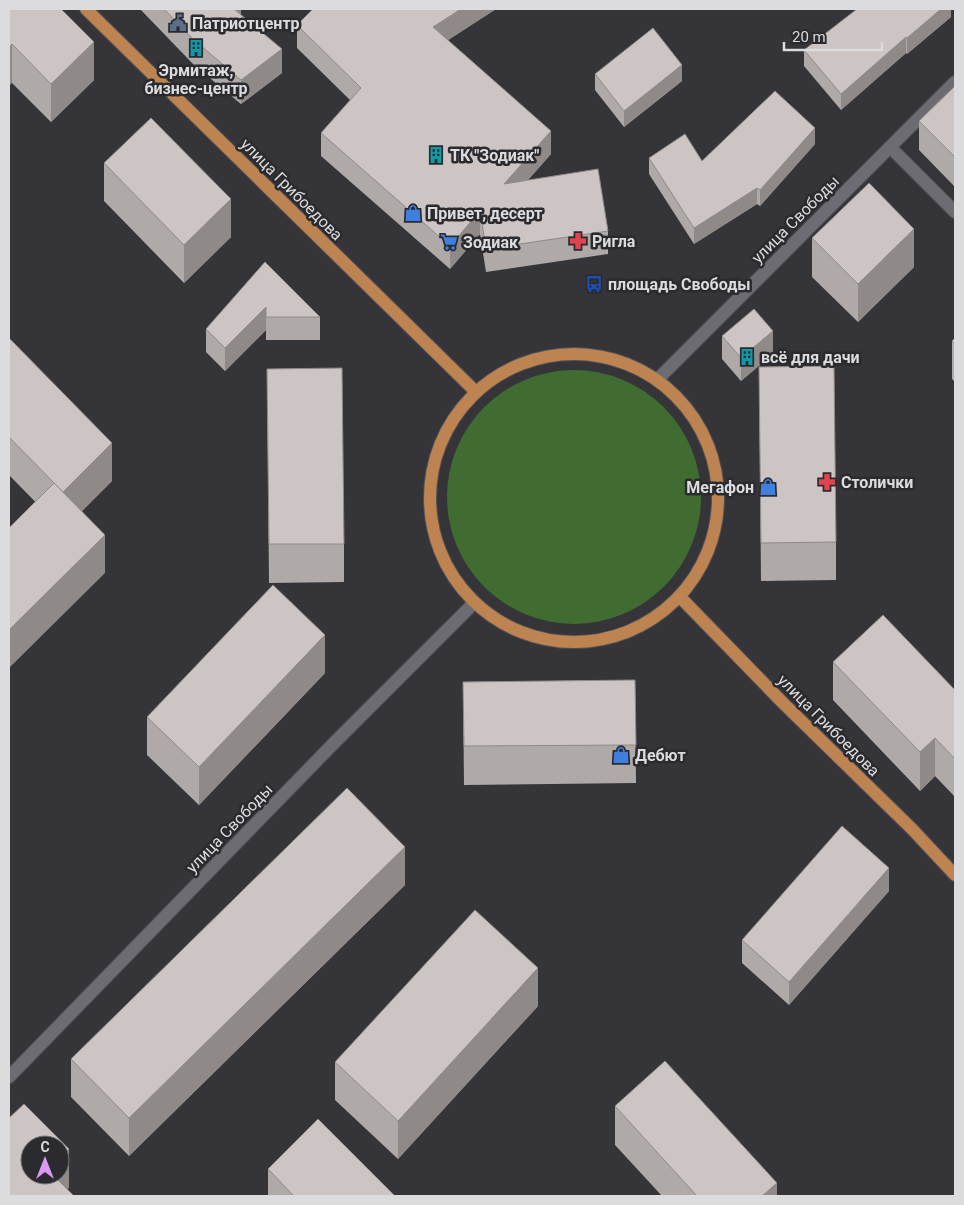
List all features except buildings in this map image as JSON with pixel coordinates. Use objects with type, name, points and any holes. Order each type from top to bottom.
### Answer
[{"type":"main road","name":"улица Грибоедова","points":[[86,9],[475,391]]},
{"type":"main road","points":[[562,353],[611,357],[658,379],[693,414],[714,457],[717,523],[700,570],[680,597],[651,621],[601,640],[555,641],[510,628],[474,603],[441,555],[429,511],[432,465],[447,427],[475,391],[524,362],[562,353]]},
{"type":"main road","name":"улица Грибоедова","points":[[680,597],[783,703],[912,829],[955,875]]},
{"type":"street","name":"улица Свободы","points":[[658,379],[955,82]]},
{"type":"street","points":[[890,148],[955,212]]},
{"type":"street","name":"улица Свободы","points":[[9,1077],[334,743],[474,603]]},
{"type":"green space","points":[[574,370],[599,373],[622,380],[634,385],[664,407],[686,437],[691,449],[698,472],[701,497],[698,522],[691,545],[686,557],[664,587],[634,609],[622,614],[599,621],[574,624],[549,621],[526,614],[514,609],[484,587],[462,557],[457,545],[450,522],[447,497],[450,472],[457,449],[462,437],[484,407],[514,385],[526,380],[549,373]]},
{"type":"place","name":"Патриотцентр","points":[[178,23]]},
{"type":"place","name":"Эрмитаж, бизнес-центр","points":[[196,48]]},
{"type":"place","name":"ТК \"Зодиак\"","points":[[436,155]]},
{"type":"place","name":"Привет, десерт","points":[[413,213]]},
{"type":"place","name":"Ригла","points":[[578,241]]},
{"type":"place","name":"Зодиак","points":[[449,242]]},
{"type":"place","name":"площадь Свободы","points":[[594,284]]},
{"type":"place","name":"всё для дачи","points":[[747,357]]},
{"type":"place","name":"Столички","points":[[827,482]]},
{"type":"place","name":"Мегафон","points":[[768,487]]},
{"type":"place","name":"Дебют","points":[[621,755]]}]
